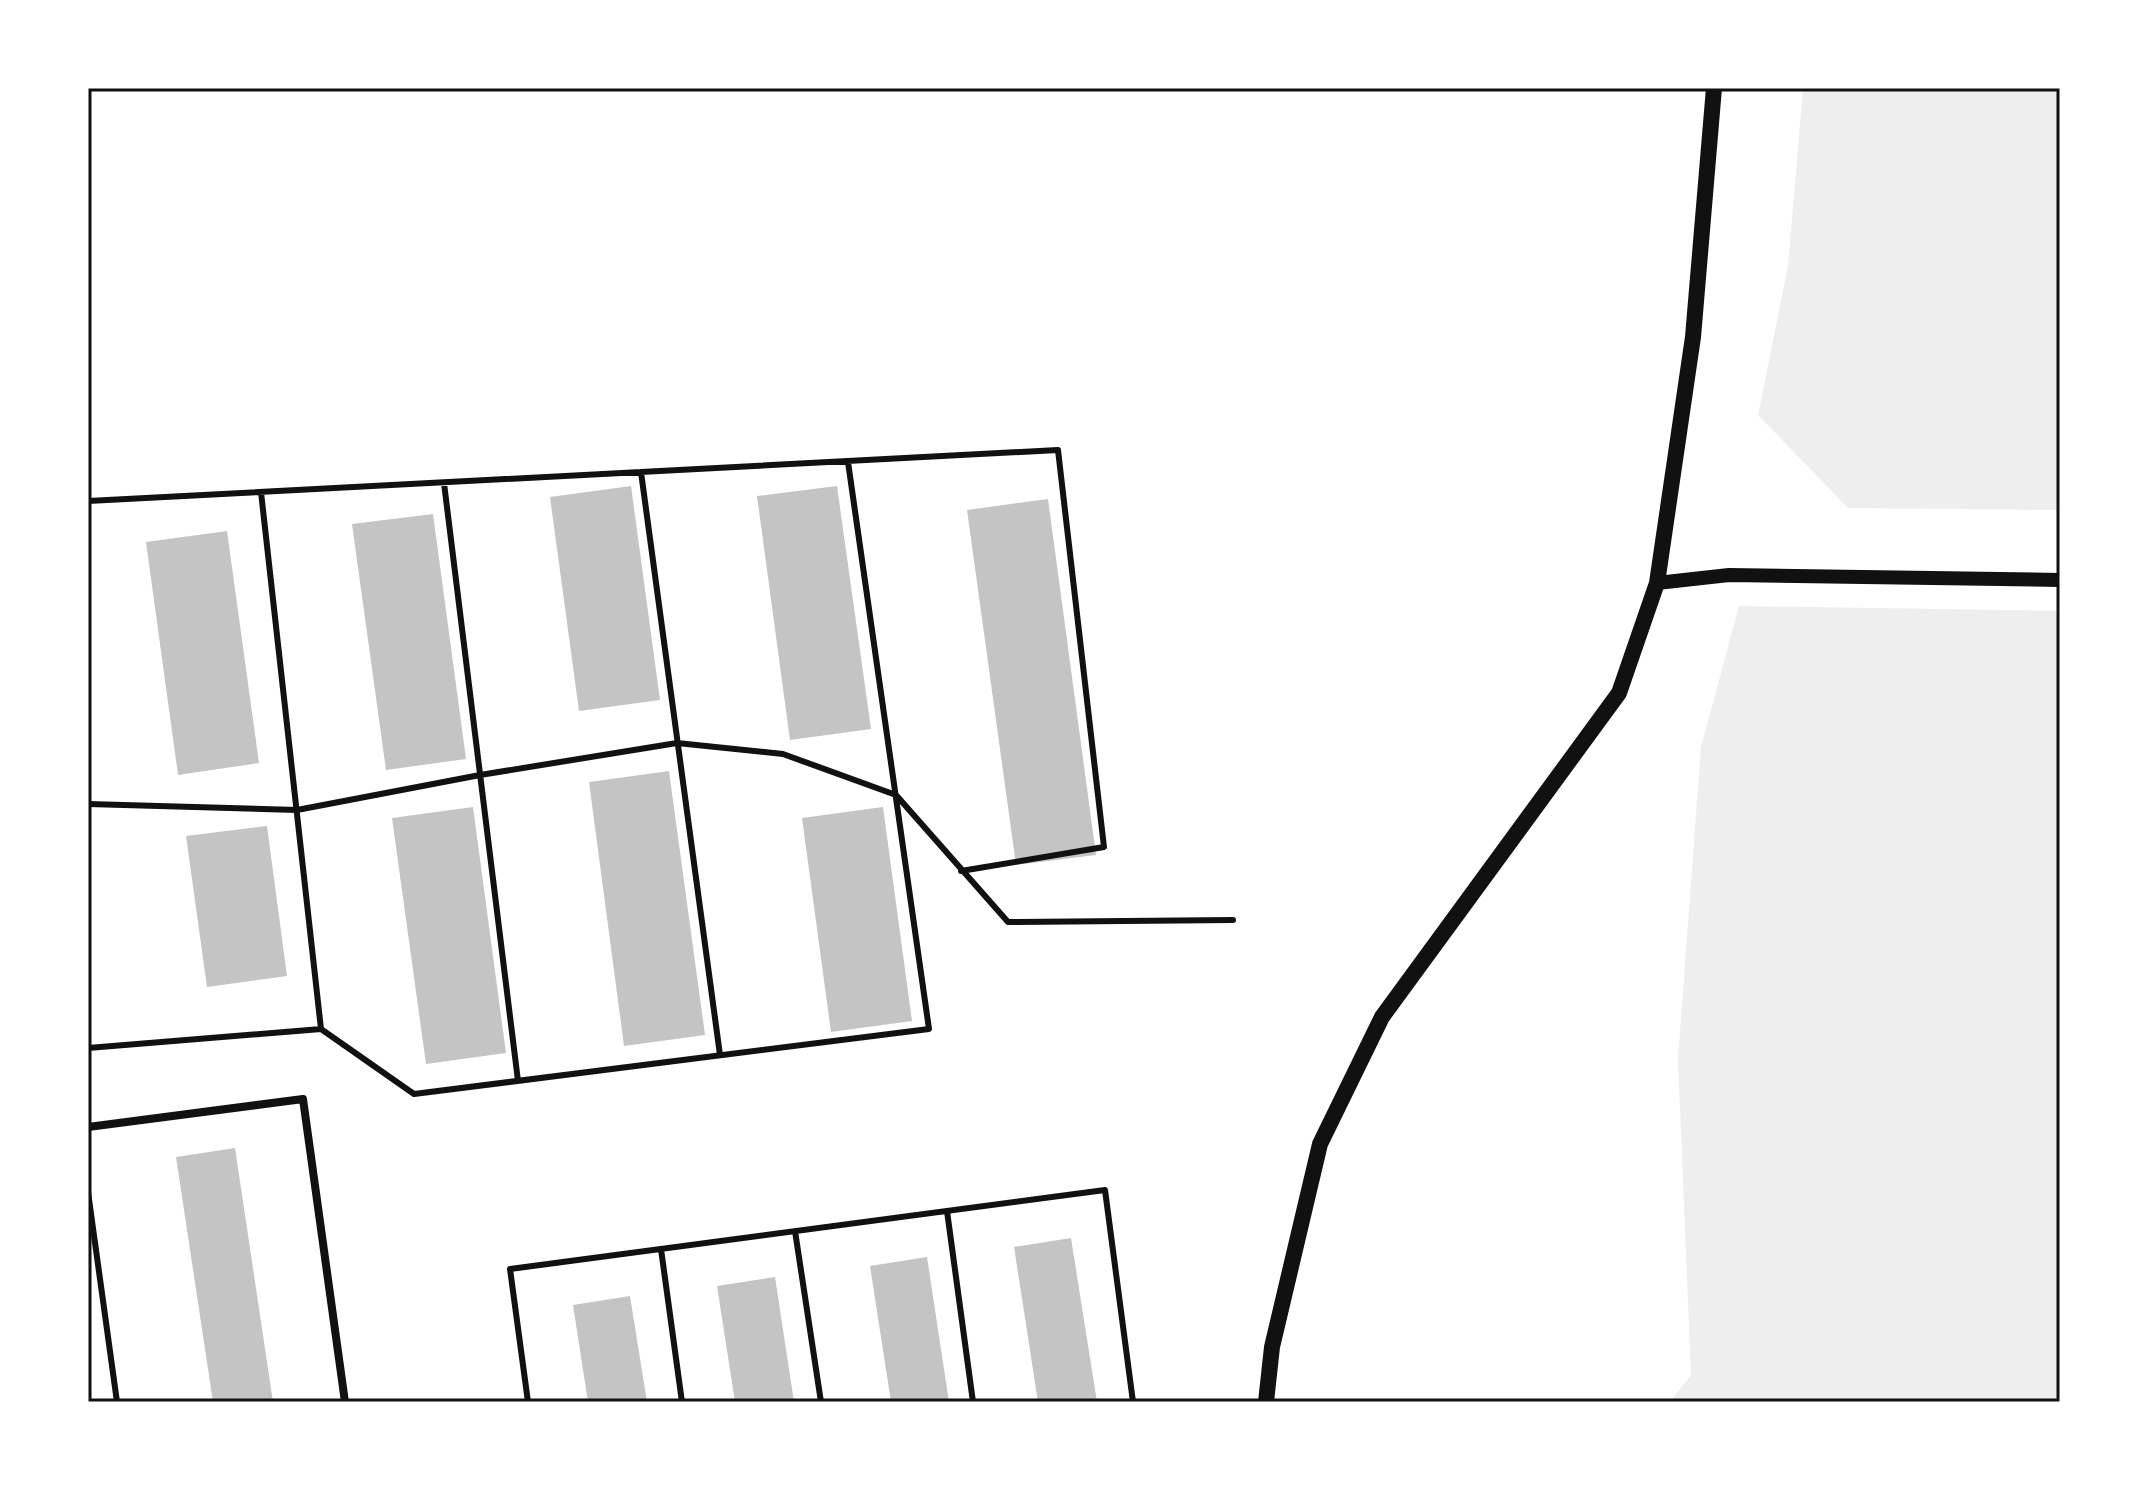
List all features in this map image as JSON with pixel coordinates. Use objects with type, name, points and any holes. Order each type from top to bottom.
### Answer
[{"type":"main road","points":[[1266,1402],[1272,1347],[1320,1144],[1382,1017],[1619,693],[1657,583],[1693,337],[1714,88]]},
{"type":"street","points":[[1657,583],[1729,575],[2060,580]]},
{"type":"street","points":[[88,1127],[303,1099],[345,1402]]},
{"type":"lane","points":[[88,501],[1058,450],[1104,847],[961,871]]},
{"type":"lane","points":[[88,1048],[321,1029],[414,1094],[929,1029],[848,462]]},
{"type":"lane","points":[[641,472],[720,1055]]},
{"type":"lane","points":[[444,483],[518,1081]]},
{"type":"lane","points":[[261,492],[321,1029]]},
{"type":"lane","points":[[88,804],[297,810],[480,775],[677,743],[783,754],[896,795],[1008,922],[1233,920]]},
{"type":"lane","points":[[528,1402],[510,1269],[1105,1190],[1133,1402]]},
{"type":"lane","points":[[88,1192],[117,1402]]},
{"type":"lane","points":[[947,1211],[973,1402]]},
{"type":"lane","points":[[795,1231],[821,1402]]},
{"type":"lane","points":[[661,1249],[682,1402]]},
{"type":"shaded area","points":[[1803,88],[2060,88],[2060,510],[1848,508],[1758,415],[1788,266]]},
{"type":"shaded area","points":[[1739,606],[2060,611],[2060,1402],[1670,1402],[1691,1375],[1678,1059],[1701,747]]},
{"type":"building","points":[[631,486],[660,700],[579,711],[550,497]]},
{"type":"building","points":[[837,486],[871,729],[790,740],[757,496]]},
{"type":"building","points":[[1048,499],[1096,855],[1016,865],[967,510]]},
{"type":"building","points":[[433,514],[466,759],[386,770],[352,524]]},
{"type":"building","points":[[227,531],[259,763],[178,775],[146,542]]},
{"type":"building","points":[[669,771],[705,1035],[624,1046],[589,782]]},
{"type":"building","points":[[473,807],[506,1053],[426,1064],[392,818]]},
{"type":"building","points":[[883,807],[912,1021],[831,1032],[802,818]]},
{"type":"building","points":[[267,826],[287,976],[207,987],[186,836]]},
{"type":"building","points":[[235,1148],[273,1402],[213,1402],[176,1157]]},
{"type":"building","points":[[1071,1238],[1097,1402],[1038,1402],[1014,1247]]},
{"type":"building","points":[[927,1257],[949,1402],[891,1402],[870,1266]]},
{"type":"building","points":[[775,1277],[794,1402],[735,1402],[717,1286]]},
{"type":"building","points":[[630,1296],[647,1402],[588,1402],[573,1305]]}]
